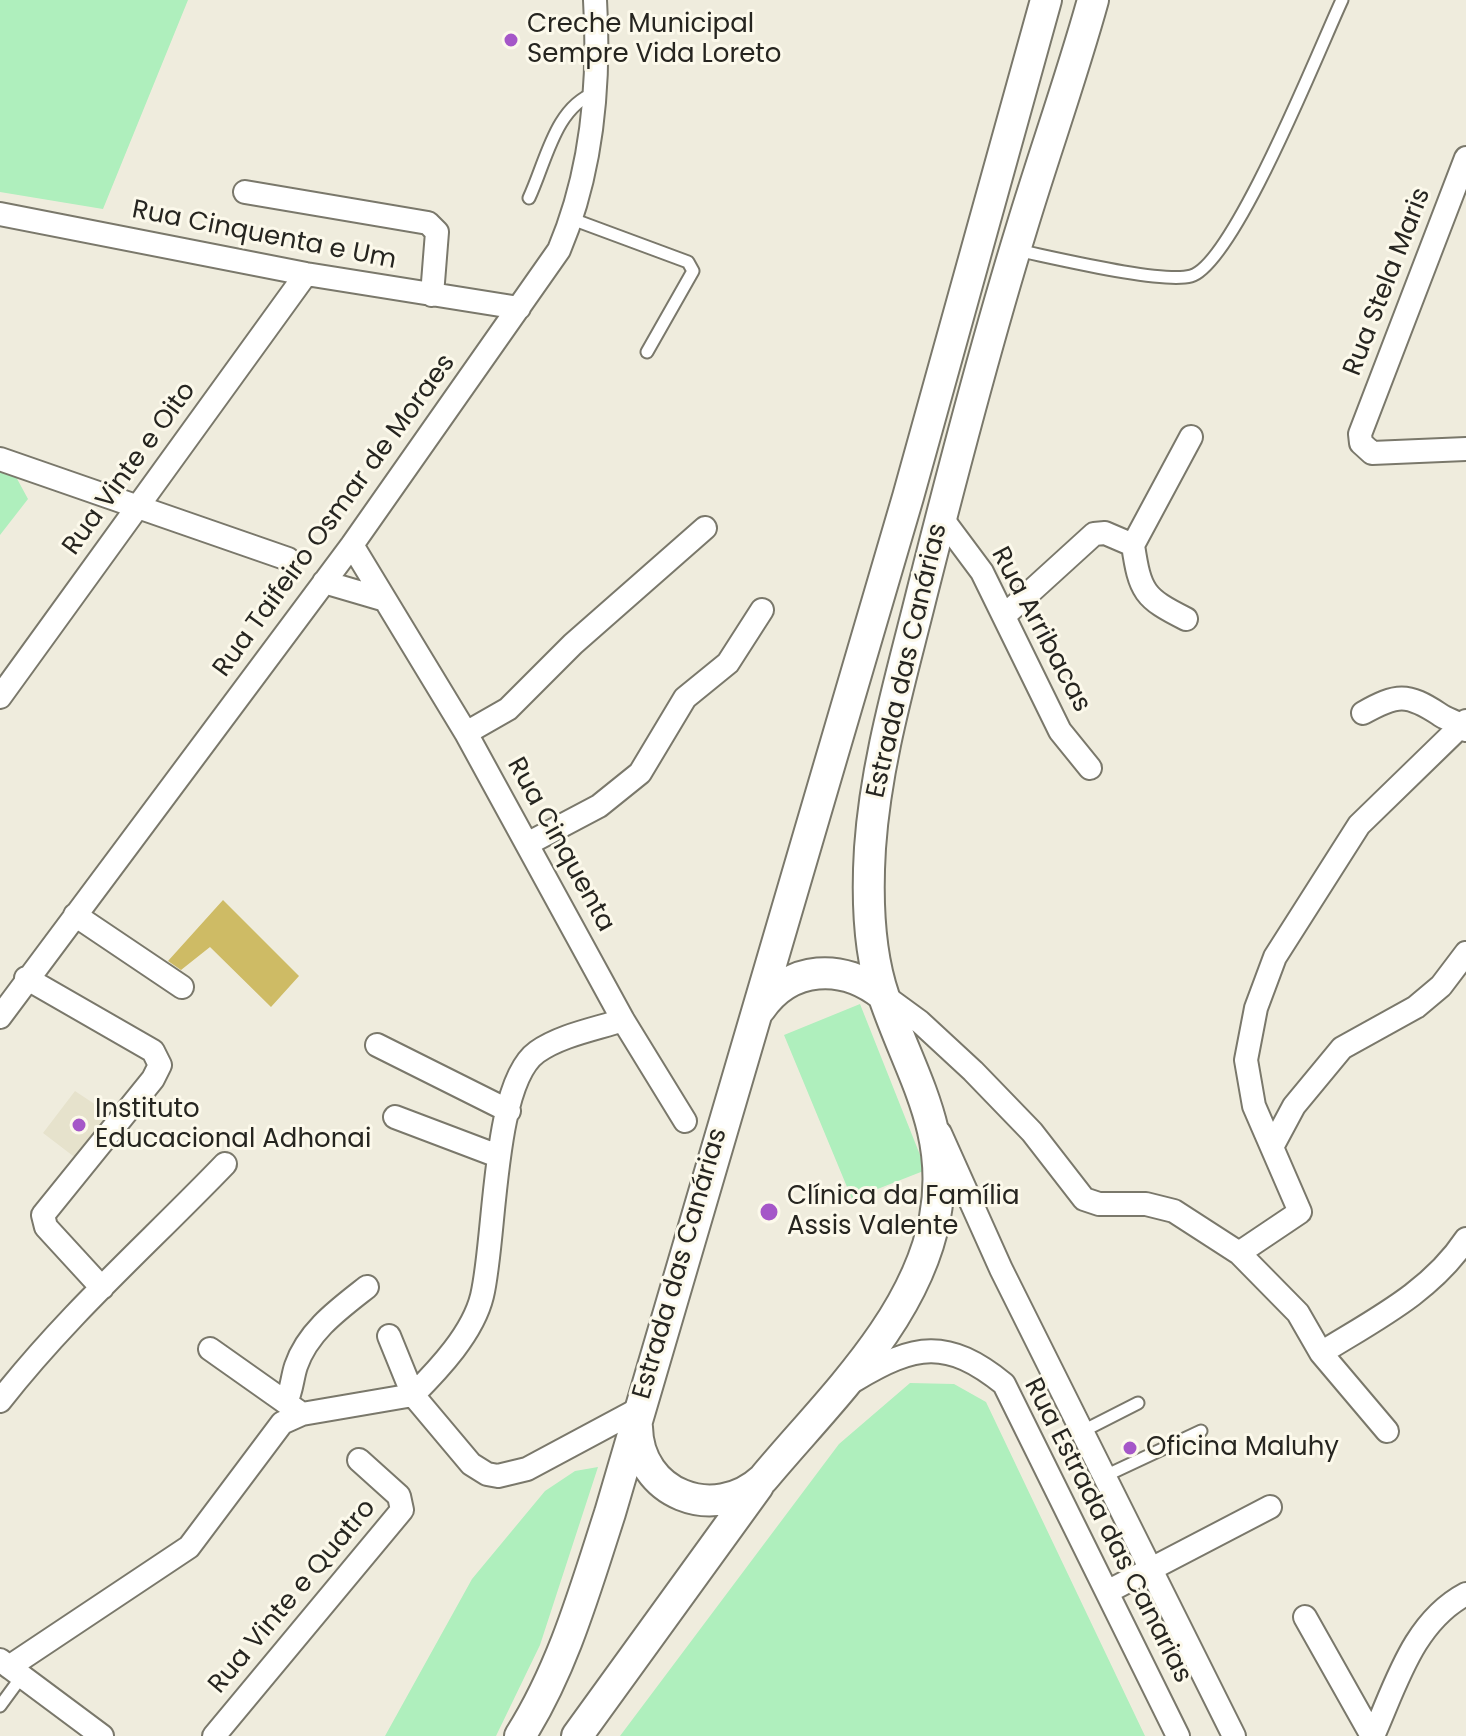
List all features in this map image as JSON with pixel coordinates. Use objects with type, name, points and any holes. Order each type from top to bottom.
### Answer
[{"type":"main road","name":"Estrada das Canárias","points":[[520,1736],[543,1701],[575,1618],[638,1415],[718,1134],[758,1013],[908,497],[982,220],[1046,0]]},
{"type":"main road","name":"Estrada das Canárias","points":[[769,1471],[840,1389],[907,1291],[925,1251],[935,1215],[938,1168],[931,1112],[883,995],[868,912],[876,775],[941,517],[1019,239],[1093,0]]},
{"type":"main road","points":[[982,220],[1019,239]]},
{"type":"main road","points":[[758,1013],[782,986],[816,973],[852,976],[883,995]]},
{"type":"main road","points":[[638,1415],[642,1458],[666,1488],[683,1497],[721,1501],[748,1491],[769,1471]]},
{"type":"main road","points":[[577,1736],[769,1471]]},
{"type":"street","name":"Rua Taifeiro Osmar de Moraes","points":[[0,1017],[26,978],[352,545],[559,250],[572,219],[589,147],[595,93],[595,0]]},
{"type":"street","name":"Rua Stela Maris","points":[[1466,158],[1362,427],[1361,443],[1372,453],[1466,449]]},
{"type":"street","points":[[245,192],[428,223],[437,232],[439,243],[432,295]]},
{"type":"street","name":"Rua Cinquenta e Um","points":[[0,214],[306,274],[519,308]]},
{"type":"street","name":"Rua Vinte e Oito","points":[[0,697],[306,274]]},
{"type":"street","points":[[1186,619],[1154,603],[1145,593],[1139,580],[1133,545],[1191,437]]},
{"type":"street","points":[[0,459],[288,559]]},
{"type":"street","name":"Rua Arribacas","points":[[941,517],[982,572],[1060,731],[1090,768]]},
{"type":"street","points":[[466,733],[508,709],[573,644],[705,528]]},
{"type":"street","points":[[1005,615],[1094,534],[1105,533],[1133,545]]},
{"type":"street","name":"Rua Cinquenta","points":[[352,545],[466,733],[529,843],[623,1020],[685,1121]]},
{"type":"street","points":[[324,582],[382,599]]},
{"type":"street","points":[[529,843],[599,806],[640,773],[689,693],[728,663],[762,610]]},
{"type":"street","points":[[1239,1253],[1300,1212],[1254,1106],[1246,1060],[1256,1008],[1275,957],[1359,825],[1465,725],[1410,698],[1393,699],[1363,713]]},
{"type":"street","points":[[75,915],[182,987]]},
{"type":"street","points":[[1272,1147],[1319,1072],[1342,1048],[1416,1007],[1441,986],[1466,953]]},
{"type":"street","points":[[26,978],[153,1051],[160,1065],[153,1079],[43,1215],[46,1227],[102,1288]]},
{"type":"street","points":[[883,995],[920,1022],[973,1071],[1032,1132],[1084,1199],[1099,1204],[1146,1204],[1174,1211],[1239,1253],[1298,1313],[1321,1353],[1387,1431]]},
{"type":"street","points":[[210,1349],[294,1408],[413,1395],[458,1343],[482,1299],[495,1221],[498,1156],[514,1082],[537,1052],[623,1020]]},
{"type":"street","points":[[377,1045],[509,1111]]},
{"type":"street","name":"Rua Estrada das Canarias","points":[[931,1112],[1001,1269],[1234,1736]]},
{"type":"street","points":[[395,1117],[498,1156]]},
{"type":"street","points":[[0,1401],[39,1351],[68,1326],[122,1263],[225,1164]]},
{"type":"street","points":[[1321,1353],[1417,1293],[1450,1264],[1466,1239]]},
{"type":"street","points":[[102,1736],[10,1667],[165,1566],[189,1547],[294,1408],[297,1364],[315,1334],[330,1316],[367,1287]]},
{"type":"street","points":[[389,1336],[413,1395],[471,1464],[487,1474],[498,1476],[527,1469],[638,1415]]},
{"type":"street","name":"Rua Estrada das Canarias","points":[[840,1389],[893,1357],[936,1353],[975,1361],[1004,1384],[1178,1736]]},
{"type":"street","name":"Rua Vinte e Quatro","points":[[214,1736],[402,1510],[399,1496],[359,1460]]},
{"type":"street","points":[[1107,1592],[1270,1507]]},
{"type":"street","points":[[1373,1736],[1413,1646],[1439,1611],[1466,1594]]},
{"type":"street","points":[[1305,1617],[1373,1736]]},
{"type":"lane","points":[[1019,239],[1157,276],[1191,276],[1205,267],[1230,236],[1289,125],[1342,0]]},
{"type":"lane","points":[[529,198],[564,112],[581,98],[595,93]]},
{"type":"lane","points":[[572,219],[688,262],[693,271],[647,352]]},
{"type":"lane","points":[[1083,1431],[1138,1403]]},
{"type":"lane","points":[[1105,1476],[1201,1431]]},
{"type":"lane","points":[[0,1706],[10,1667]]},
{"type":"shaded area","name":"Instituto Educacional Adhonai","points":[[75,1091],[114,1117],[81,1162],[43,1133]]},
{"type":"green space","points":[[0,0],[188,0],[103,209],[0,192]]},
{"type":"green space","points":[[0,471],[15,475],[28,499],[0,535]]},
{"type":"green space","points":[[860,1004],[926,1170],[852,1199],[784,1035]]},
{"type":"green space","points":[[910,1383],[954,1384],[986,1402],[1145,1736],[620,1736],[839,1444]]},
{"type":"green space","points":[[598,1467],[540,1645],[496,1736],[385,1736],[472,1579],[545,1491],[575,1471]]},
{"type":"building","points":[[223,900],[299,976],[271,1007],[210,947],[181,970],[168,961]]},
{"type":"place","name":"Creche Municipal Sempre Vida Loreto","points":[[511,40]]},
{"type":"place","name":"Instituto Educacional Adhonai","points":[[79,1125]]},
{"type":"place","name":"Clínica da Família Assis Valente","points":[[769,1212]]},
{"type":"place","name":"Oficina Maluhy","points":[[1130,1448]]}]
